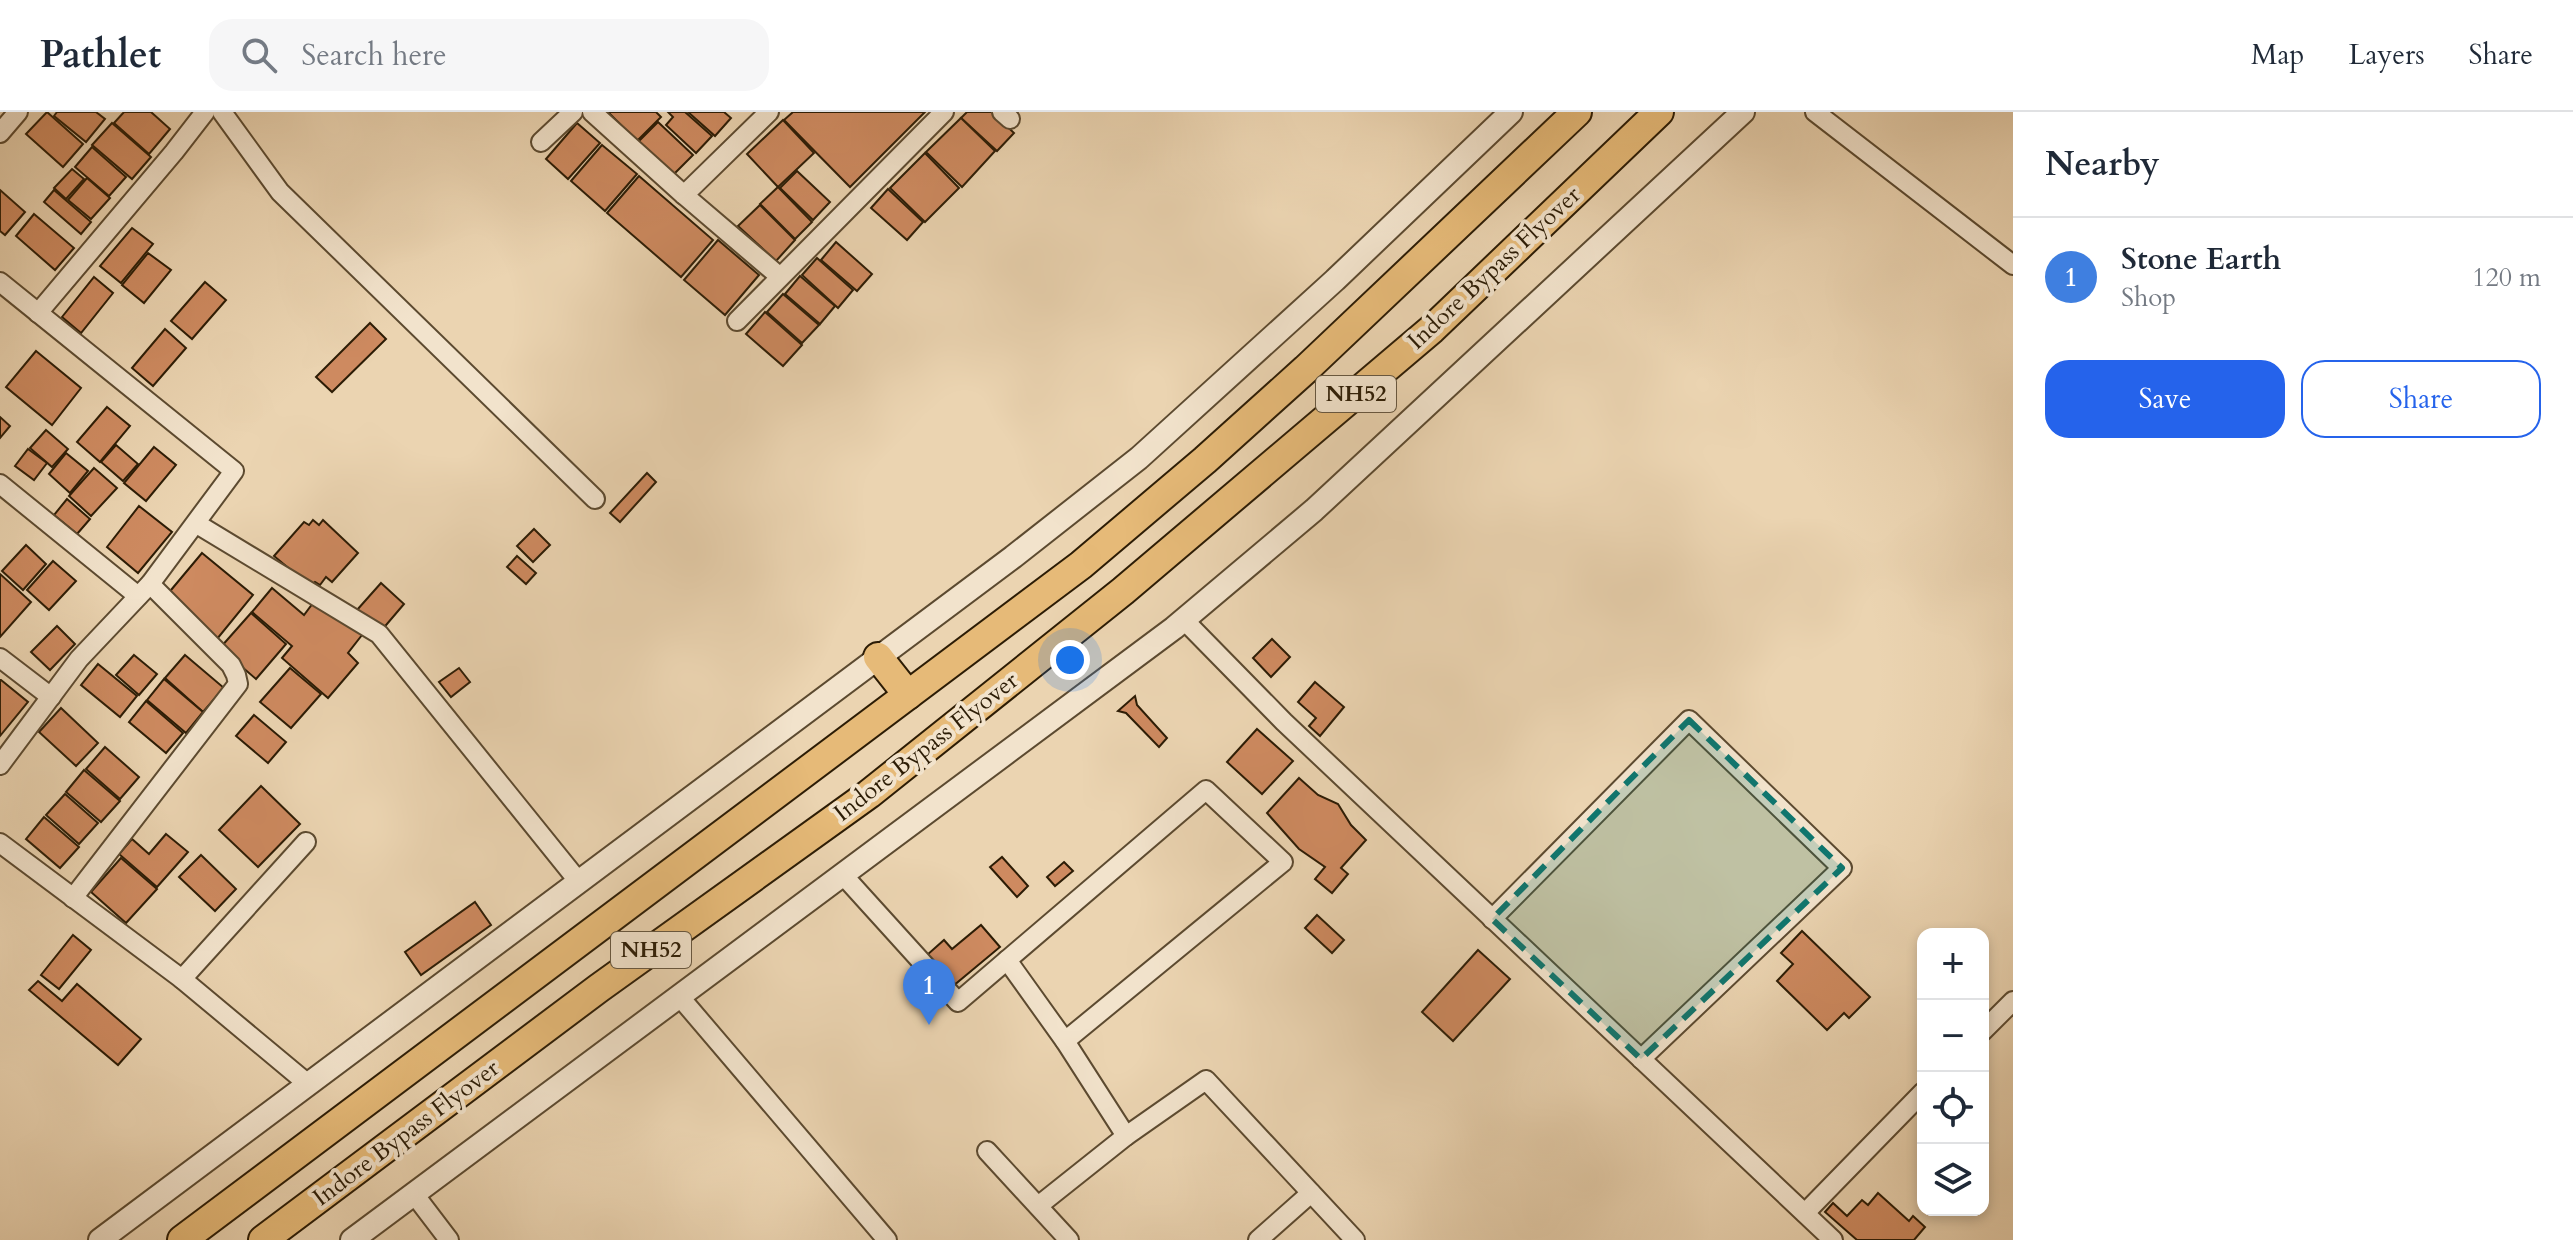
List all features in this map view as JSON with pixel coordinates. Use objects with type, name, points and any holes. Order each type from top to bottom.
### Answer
[{"type":"highway","name":"Indore Bypass Flyover","points":[[182,1240],[1081,565],[1248,422],[1577,112]]},
{"type":"highway","name":"Indore Bypass Flyover","points":[[263,1240],[599,988],[869,794],[1038,659],[1285,456],[1432,329],[1659,112]]},
{"type":"highway","points":[[878,657],[908,695]]},
{"type":"street","points":[[0,133],[18,112]]},
{"type":"street","points":[[38,313],[205,112]]},
{"type":"street","points":[[222,112],[280,192],[595,499]]},
{"type":"street","points":[[541,142],[573,112]]},
{"type":"street","points":[[592,112],[779,276]]},
{"type":"street","points":[[684,195],[769,112]]},
{"type":"street","points":[[737,321],[944,112]]},
{"type":"street","points":[[100,1240],[1139,458],[1335,280],[1511,112]]},
{"type":"street","points":[[352,1240],[1184,620],[1314,510],[1743,112]]},
{"type":"street","points":[[1815,112],[2013,265]]},
{"type":"street","points":[[0,282],[234,471],[197,524],[144,590],[79,659],[0,765]]},
{"type":"street","points":[[0,484],[144,590],[231,665],[238,684],[73,898]]},
{"type":"street","points":[[197,524],[379,634],[579,882]]},
{"type":"street","points":[[1184,620],[1284,722],[1833,1240]]},
{"type":"street","points":[[0,658],[51,697]]},
{"type":"street","points":[[1492,919],[1689,720],[1842,868],[1641,1059]]},
{"type":"street","points":[[843,875],[958,1002],[1206,790],[1283,862],[1065,1041]]},
{"type":"street","points":[[182,979],[306,842]]},
{"type":"street","points":[[0,843],[182,979],[308,1084]]},
{"type":"street","points":[[1007,960],[1065,1041],[1126,1136]]},
{"type":"street","points":[[679,996],[887,1240]]},
{"type":"street","points":[[1989,1025],[2013,1001]]},
{"type":"street","points":[[1038,1206],[1126,1136],[1206,1080],[1355,1240]]},
{"type":"street","points":[[1805,1213],[1917,1098]]},
{"type":"street","points":[[987,1151],[1069,1240]]},
{"type":"street","points":[[1258,1240],[1311,1193]]},
{"type":"street","points":[[414,1194],[449,1240]]},
{"type":"highlighted area","points":[[1689,720],[1842,868],[1641,1059],[1492,919]]},
{"type":"building","points":[[47,112],[83,144],[63,167],[26,134]]},
{"type":"building","points":[[57,112],[96,112],[105,119],[86,142],[54,116]]},
{"type":"building","points":[[124,112],[151,112],[170,129],[149,154],[114,123]]},
{"type":"building","points":[[608,112],[656,112],[661,117],[637,141]]},
{"type":"building","points":[[668,112],[685,112],[712,136],[696,153],[666,125],[673,117]]},
{"type":"building","points":[[688,112],[724,112],[731,118],[715,136]]},
{"type":"building","points":[[793,112],[925,112],[850,187],[784,120]]},
{"type":"building","points":[[967,112],[992,112],[1014,133],[997,151],[961,118]]},
{"type":"building","points":[[961,118],[995,151],[962,187],[926,152]]},
{"type":"building","points":[[783,120],[814,153],[778,187],[747,154]]},
{"type":"building","points":[[658,122],[693,155],[673,175],[638,142]]},
{"type":"building","points":[[112,123],[151,157],[132,179],[92,145]]},
{"type":"building","points":[[577,123],[600,143],[568,179],[546,159]]},
{"type":"building","points":[[602,145],[637,174],[605,211],[571,181]]},
{"type":"building","points":[[92,147],[126,177],[109,196],[75,167]]},
{"type":"building","points":[[925,153],[959,188],[925,222],[890,188]]},
{"type":"building","points":[[72,169],[84,179],[66,199],[54,188]]},
{"type":"building","points":[[797,171],[830,202],[813,220],[780,188]]},
{"type":"building","points":[[639,176],[713,240],[681,277],[607,213]]},
{"type":"building","points":[[87,178],[110,198],[91,219],[68,200]]},
{"type":"building","points":[[778,187],[812,222],[795,239],[760,204]]},
{"type":"building","points":[[888,189],[923,222],[907,240],[871,208]]},
{"type":"building","points":[[0,190],[25,212],[5,235],[0,231]]},
{"type":"building","points":[[54,190],[91,222],[81,234],[44,202]]},
{"type":"building","points":[[760,205],[795,240],[776,261],[738,226]]},
{"type":"building","points":[[34,214],[74,248],[55,270],[16,236]]},
{"type":"building","points":[[132,228],[153,244],[121,283],[100,266]]},
{"type":"building","points":[[718,240],[759,275],[725,315],[684,280]]},
{"type":"building","points":[[836,242],[872,274],[857,291],[821,260]]},
{"type":"building","points":[[148,253],[171,270],[144,303],[122,285]]},
{"type":"building","points":[[817,258],[853,290],[838,308],[802,275]]},
{"type":"building","points":[[800,276],[835,306],[820,324],[785,294]]},
{"type":"building","points":[[94,277],[113,293],[81,333],[62,317]]},
{"type":"building","points":[[205,282],[226,300],[192,339],[171,321]]},
{"type":"building","points":[[783,294],[819,325],[802,343],[767,312]]},
{"type":"building","points":[[765,312],[802,345],[783,366],[746,334]]},
{"type":"building","points":[[370,323],[386,339],[332,392],[316,377]]},
{"type":"building","points":[[165,329],[186,348],[153,386],[132,368]]},
{"type":"building","points":[[36,351],[81,388],[52,425],[6,387]]},
{"type":"building","points":[[107,407],[130,426],[100,462],[77,442]]},
{"type":"building","points":[[0,417],[10,426],[0,438]]},
{"type":"building","points":[[46,430],[68,449],[52,467],[30,448]]},
{"type":"building","points":[[116,445],[138,464],[123,481],[101,462]]},
{"type":"building","points":[[154,447],[176,465],[146,501],[124,483]]},
{"type":"building","points":[[28,449],[47,463],[34,480],[15,466]]},
{"type":"building","points":[[66,453],[88,471],[70,493],[49,474]]},
{"type":"building","points":[[94,468],[117,488],[91,516],[69,496]]},
{"type":"building","points":[[647,473],[656,482],[620,522],[610,513]]},
{"type":"building","points":[[67,499],[90,519],[77,534],[54,515]]},
{"type":"building","points":[[139,506],[172,532],[138,573],[107,547]]},
{"type":"building","points":[[313,520],[319,525],[323,520],[358,553],[332,582],[326,577],[320,585],[315,582],[310,586],[274,556],[304,522],[309,525]]},
{"type":"building","points":[[534,529],[550,545],[533,562],[517,546]]},
{"type":"building","points":[[26,545],[46,564],[23,590],[2,571]]},
{"type":"building","points":[[202,553],[253,595],[217,639],[166,596]]},
{"type":"building","points":[[517,556],[536,573],[526,584],[507,567]]},
{"type":"building","points":[[53,561],[76,581],[49,610],[27,590]]},
{"type":"building","points":[[0,574],[31,602],[0,637]]},
{"type":"building","points":[[381,583],[404,604],[381,631],[357,610]]},
{"type":"building","points":[[272,588],[304,615],[316,599],[362,635],[348,653],[358,663],[328,698],[282,658],[292,646],[252,612]]},
{"type":"building","points":[[251,613],[286,644],[256,679],[220,648]]},
{"type":"building","points":[[57,626],[75,644],[50,670],[31,652]]},
{"type":"building","points":[[1272,639],[1290,657],[1271,677],[1253,658]]},
{"type":"building","points":[[134,655],[157,674],[139,695],[116,675]]},
{"type":"building","points":[[185,655],[224,688],[203,712],[165,678]]},
{"type":"building","points":[[98,664],[137,696],[120,717],[81,685]]},
{"type":"building","points":[[290,668],[321,694],[291,728],[260,702]]},
{"type":"building","points":[[459,668],[470,682],[451,697],[439,682]]},
{"type":"building","points":[[164,679],[203,712],[186,733],[147,700]]},
{"type":"building","points":[[0,680],[28,702],[0,736]]},
{"type":"building","points":[[1315,682],[1344,707],[1320,736],[1309,726],[1316,718],[1298,702]]},
{"type":"building","points":[[1135,696],[1137,705],[1167,738],[1159,747],[1126,713],[1118,711]]},
{"type":"building","points":[[146,701],[183,733],[166,753],[129,722]]},
{"type":"building","points":[[61,708],[98,743],[76,766],[39,732]]},
{"type":"building","points":[[254,715],[286,742],[268,763],[236,736]]},
{"type":"building","points":[[1257,729],[1293,761],[1262,794],[1227,762]]},
{"type":"building","points":[[105,747],[139,777],[120,799],[86,769]]},
{"type":"building","points":[[84,770],[120,801],[101,822],[66,792]]},
{"type":"building","points":[[1299,778],[1318,795],[1338,804],[1351,825],[1366,840],[1341,868],[1348,874],[1332,893],[1315,879],[1325,867],[1299,849],[1267,813]]},
{"type":"building","points":[[261,786],[300,824],[258,867],[219,830]]},
{"type":"building","points":[[65,794],[98,823],[79,844],[46,815]]},
{"type":"building","points":[[44,817],[79,847],[60,868],[26,839]]},
{"type":"building","points":[[166,834],[188,852],[157,887],[119,854],[132,839],[149,854]]},
{"type":"building","points":[[201,855],[236,889],[215,911],[179,877]]},
{"type":"building","points":[[1002,857],[1028,886],[1017,897],[990,867]]},
{"type":"building","points":[[121,858],[157,889],[126,923],[91,892]]},
{"type":"building","points":[[1064,862],[1073,871],[1055,886],[1047,877]]},
{"type":"building","points":[[475,902],[491,925],[421,975],[405,952]]},
{"type":"building","points":[[1317,915],[1344,940],[1332,953],[1305,928]]},
{"type":"building","points":[[981,925],[1000,947],[953,986],[927,955],[944,940],[952,949]]},
{"type":"building","points":[[1802,931],[1870,997],[1849,1018],[1844,1013],[1827,1030],[1777,981],[1793,964],[1781,953]]},
{"type":"building","points":[[73,935],[91,950],[59,989],[41,975]]},
{"type":"building","points":[[1478,950],[1510,979],[1453,1041],[1422,1012]]},
{"type":"building","points":[[38,981],[62,1001],[77,984],[141,1039],[118,1065],[29,990]]},
{"type":"building","points":[[1878,1193],[1909,1221],[1913,1216],[1925,1227],[1914,1240],[1857,1240],[1825,1212],[1833,1203],[1847,1216],[1862,1200],[1868,1205]]},
{"type":"place","name":"Stone Earth","points":[[929,1025]]}]
